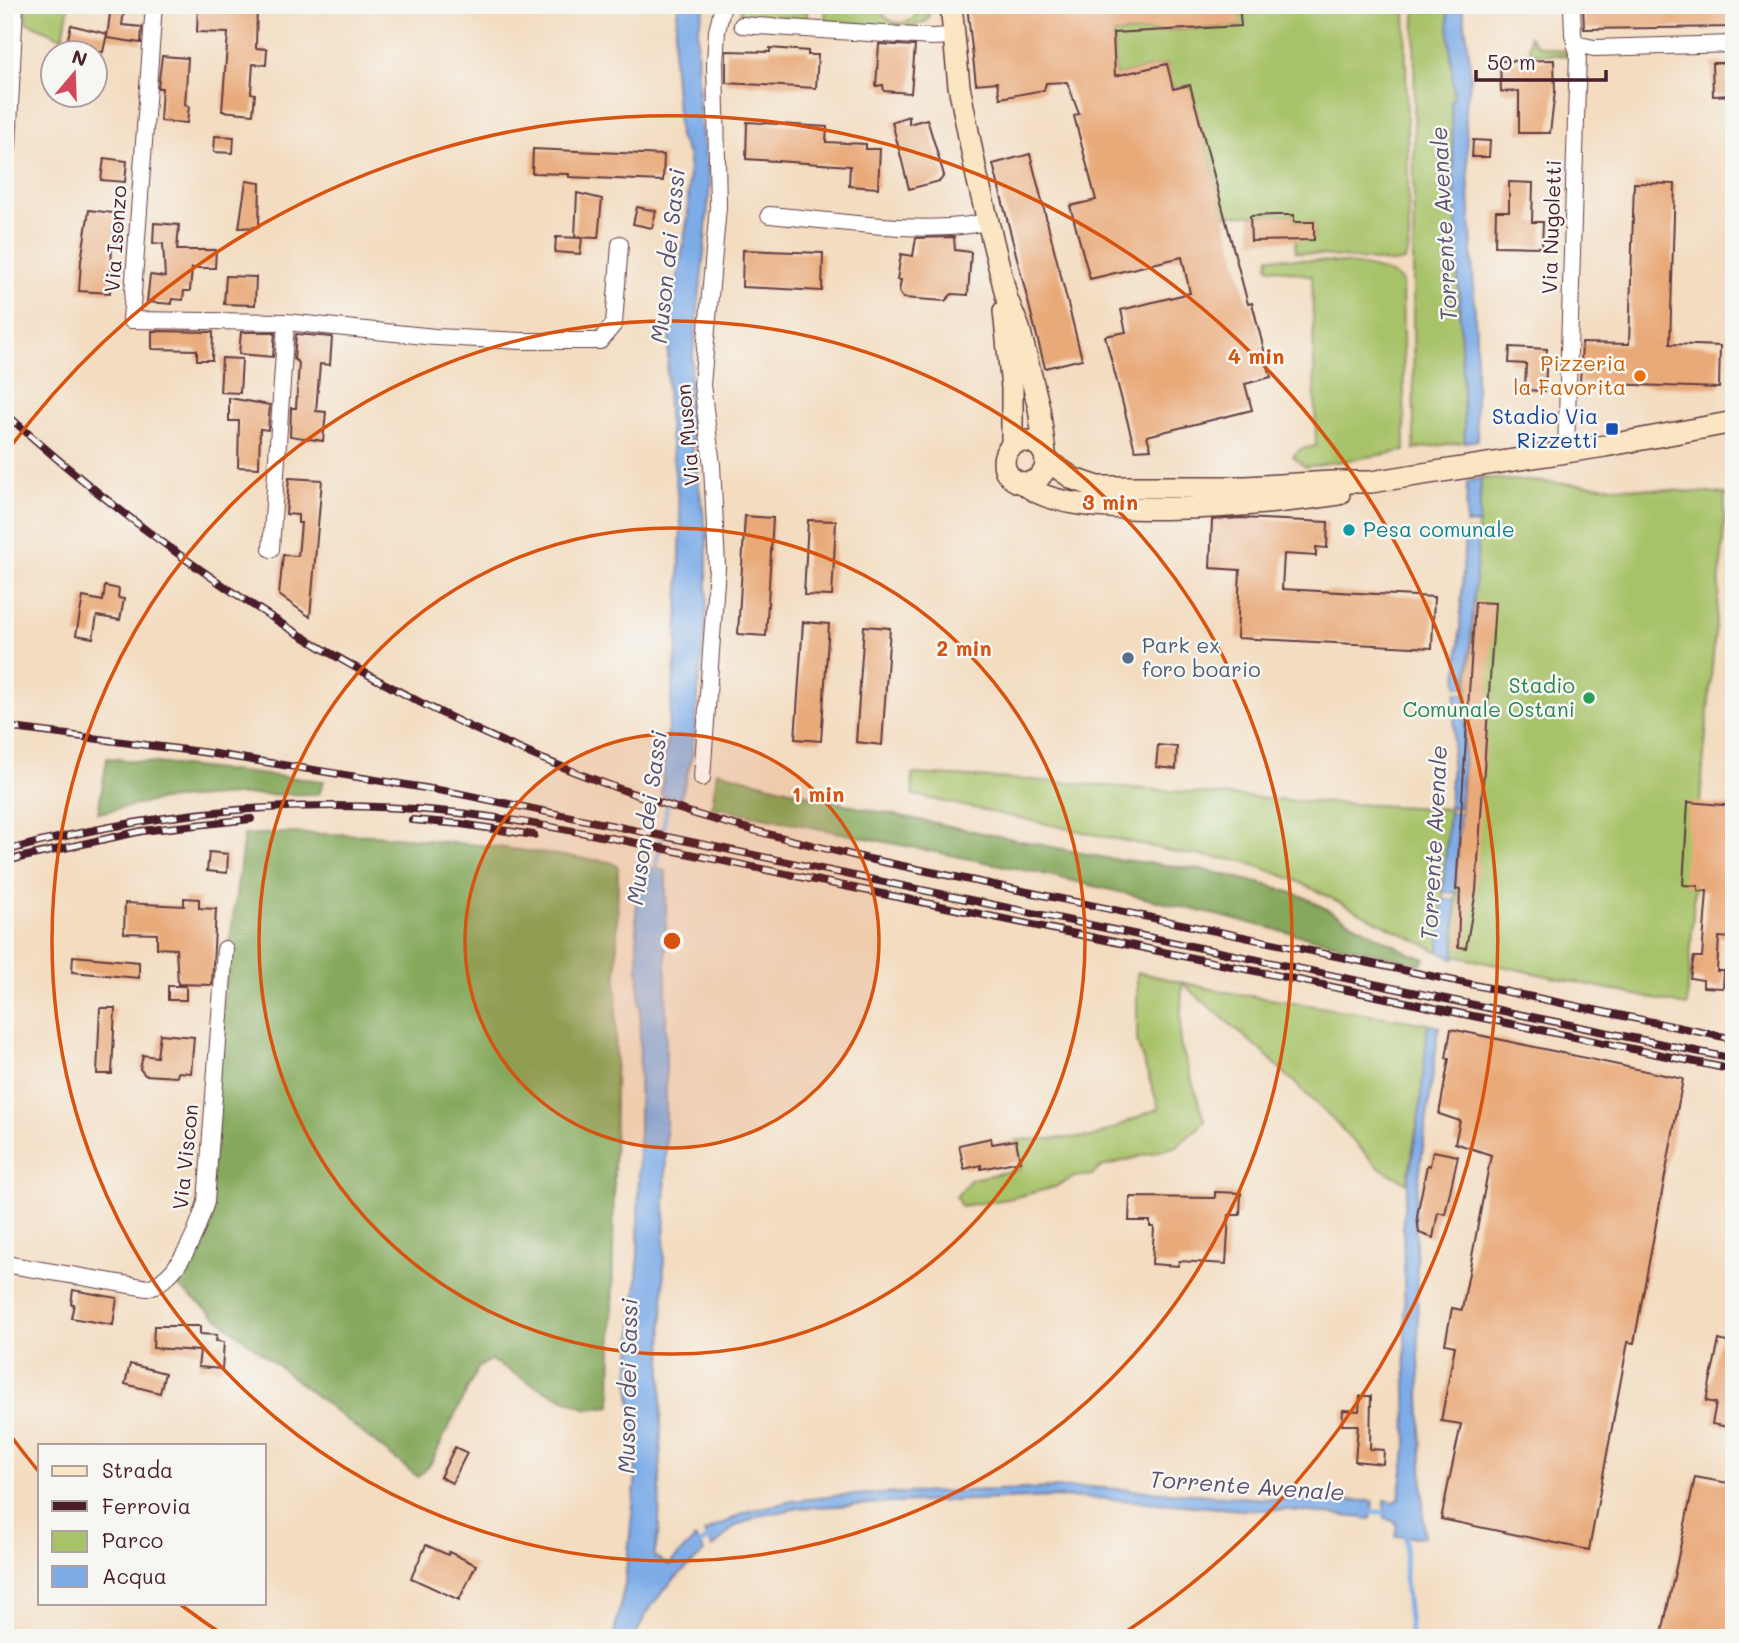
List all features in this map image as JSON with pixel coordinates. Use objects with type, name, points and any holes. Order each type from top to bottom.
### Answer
[{"type":"street","points":[[5,163],[15,5]]},
{"type":"street","name":"Via Isonzo","points":[[154,5],[131,320],[286,322],[435,337],[600,341],[614,324],[620,244]]},
{"type":"street","name":"Via Muson","points":[[702,778],[717,567],[712,465],[702,385],[718,207],[715,63],[723,5]]},
{"type":"street","points":[[951,5],[959,86],[976,177],[1007,299],[1019,328],[1039,408],[1046,457],[1044,472],[1035,481],[1024,483],[1015,481],[1005,471],[1004,457],[1013,444],[1012,388],[1004,311],[1007,299]]},
{"type":"street","name":"Via Nugoletti","points":[[1566,451],[1578,53],[1572,5]]},
{"type":"street","points":[[742,25],[952,36]]},
{"type":"street","points":[[1575,44],[1594,48],[1734,44]]},
{"type":"street","points":[[769,215],[890,226],[943,227],[989,221]]},
{"type":"street","points":[[271,549],[286,322]]},
{"type":"street","points":[[1078,480],[1098,487],[1185,488],[1371,482],[1734,422]]},
{"type":"street","points":[[1013,444],[1032,441],[1039,445],[1046,457],[1078,480],[1089,493],[1138,498],[1142,501],[1143,508]]},
{"type":"street","points":[[1024,483],[1038,494],[1063,502],[1143,508],[1222,507],[1299,500],[1338,494],[1371,482]]},
{"type":"street","points":[[1143,508],[1149,498],[1177,496],[1185,488]]},
{"type":"street","name":"Via Viscon","points":[[5,1264],[148,1287],[159,1284],[173,1269],[195,1236],[206,1202],[225,949]]},
{"type":"green space","points":[[27,5],[69,5],[63,38],[26,22]]},
{"type":"green space","points":[[741,5],[807,5],[807,19],[740,15]]},
{"type":"green space","points":[[826,5],[879,5],[888,19],[902,23],[913,19],[921,5],[931,5],[929,17],[925,22],[911,27],[825,21]]},
{"type":"green space","points":[[1264,5],[1281,5],[1281,9],[1322,5],[1405,5],[1409,241],[1408,254],[1404,261],[1394,263],[1296,252],[1295,239],[1314,239],[1313,222],[1294,222],[1294,215],[1224,215],[1190,85],[1173,89],[1167,64],[1115,76],[1113,34],[1240,26],[1240,13],[1265,12]]},
{"type":"green space","points":[[1420,6],[1447,7],[1450,30],[1465,442],[1414,449],[1415,10]]},
{"type":"green space","points":[[1529,36],[1537,45],[1567,52],[1571,56],[1530,53]]},
{"type":"green space","points":[[1269,257],[1361,266],[1393,275],[1402,282],[1405,451],[1305,467],[1293,456],[1301,449],[1316,446],[1312,276],[1268,267]]},
{"type":"green space","name":"Stadio Comunale Ostani","points":[[1481,478],[1725,494],[1687,1006],[1455,956],[1456,890]]},
{"type":"green space","points":[[107,758],[324,781],[319,794],[235,795],[160,800],[98,813]]},
{"type":"green space","points":[[717,771],[856,807],[1106,858],[1200,869],[1267,885],[1302,896],[1425,959],[1421,964],[1044,874],[712,807]]},
{"type":"green space","points":[[912,774],[1449,809],[1439,952],[1295,880],[1243,861],[1180,853],[913,795]]},
{"type":"green space","points":[[244,835],[372,835],[489,846],[611,862],[618,867],[611,1406],[587,1409],[538,1387],[490,1360],[478,1368],[430,1465],[418,1477],[170,1280],[199,1236],[229,947]]},
{"type":"green space","points":[[1137,972],[1220,991],[1428,1024],[1420,1109],[1407,1183],[1378,1167],[1265,1054],[1182,983],[1180,1043],[1205,1122],[1177,1146],[1101,1167],[1092,1175],[1074,1177],[1055,1187],[1008,1199],[961,1206],[956,1197],[971,1179],[1021,1169],[1016,1140],[1094,1137],[1159,1108],[1137,1042]]},
{"type":"water","points":[[678,5],[705,5],[698,30],[697,50],[700,122],[710,184],[688,398],[693,452],[707,535],[707,603],[692,756],[680,801],[661,795],[677,649],[681,524],[668,416],[667,372],[671,318],[688,216],[689,156],[679,137],[673,57]]},
{"type":"water","points":[[1447,5],[1462,5],[1470,69],[1465,105],[1478,440],[1465,442],[1451,101],[1454,97]]},
{"type":"water","points":[[1481,478],[1479,524],[1466,524],[1467,482]]},
{"type":"water","points":[[1465,532],[1479,533],[1467,687],[1457,686]]},
{"type":"water","points":[[1456,693],[1467,694],[1460,808],[1449,807]]},
{"type":"water","points":[[1449,811],[1460,813],[1456,893],[1443,892]]},
{"type":"water","points":[[637,866],[666,871],[666,1150],[659,1529],[654,1557],[669,1565],[695,1538],[705,1552],[655,1601],[635,1638],[613,1638],[625,1584],[636,1475],[629,1380],[638,1266],[640,1011]]},
{"type":"water","points":[[1443,899],[1456,900],[1454,959],[1439,952]]},
{"type":"water","points":[[1428,1024],[1439,1027],[1415,1208],[1424,1537],[1395,1536],[1397,1525],[1394,1521],[1384,1519],[1385,1500],[1394,1502],[1399,1499],[1407,1444],[1403,1215],[1420,1109]]},
{"type":"water","points":[[1089,1487],[1268,1499],[1373,1501],[1371,1519],[1290,1510],[1243,1510],[1056,1497],[894,1503],[799,1508],[759,1516],[734,1527],[713,1548],[704,1533],[746,1512],[792,1501],[844,1495]]},
{"type":"building","points":[[111,5],[125,5],[122,25],[142,27],[141,43],[107,38]]},
{"type":"building","points":[[257,5],[256,48],[267,49],[266,65],[253,64],[253,114],[222,111],[228,33],[197,32],[198,7]]},
{"type":"building","points":[[967,5],[1239,5],[1241,26],[1113,33],[1115,76],[1167,64],[1173,89],[1190,85],[1248,304],[1252,303],[1271,377],[1245,384],[1252,410],[1147,436],[1151,449],[1135,450],[1105,336],[1126,332],[1121,310],[1190,293],[1182,257],[1090,279],[1070,206],[1096,200],[1074,116],[1079,114],[1067,82],[1046,83],[1044,90],[1000,98],[997,82],[976,84]]},
{"type":"building","points":[[1583,5],[1734,5],[1734,27],[1584,29]]},
{"type":"building","points":[[71,25],[107,34],[106,38],[68,38]]},
{"type":"building","points":[[879,44],[915,46],[911,93],[884,91],[883,85],[876,86]]},
{"type":"building","points":[[770,48],[808,51],[808,55],[818,55],[816,88],[726,83],[726,51],[770,52]]},
{"type":"building","points":[[162,56],[188,58],[185,105],[189,106],[187,123],[160,121],[162,88],[158,88]]},
{"type":"building","points":[[1554,60],[1555,91],[1550,133],[1519,133],[1519,91],[1501,92],[1500,61]]},
{"type":"building","points":[[1712,63],[1734,63],[1734,95],[1713,96]]},
{"type":"building","points":[[909,116],[909,124],[927,119],[944,175],[940,181],[909,189],[892,122]]},
{"type":"building","points":[[747,122],[827,127],[826,142],[866,144],[866,149],[880,149],[878,188],[849,186],[850,166],[746,159]]},
{"type":"building","points":[[215,136],[234,137],[233,153],[214,152]]},
{"type":"building","points":[[1473,140],[1490,141],[1489,157],[1472,157]]},
{"type":"building","points":[[533,149],[664,155],[663,181],[532,173]]},
{"type":"building","points":[[1030,154],[1082,359],[1045,368],[993,164]]},
{"type":"building","points":[[104,158],[127,161],[125,182],[101,180]]},
{"type":"building","points":[[246,181],[260,183],[259,227],[239,228]]},
{"type":"building","points":[[1509,182],[1533,183],[1532,222],[1543,222],[1542,247],[1495,246],[1496,211],[1509,211]]},
{"type":"building","points":[[1634,183],[1675,184],[1670,344],[1720,346],[1719,388],[1580,383],[1582,343],[1629,344]]},
{"type":"building","points":[[577,193],[602,199],[598,238],[575,237]]},
{"type":"building","points":[[637,207],[656,211],[652,228],[633,224]]},
{"type":"building","points":[[89,210],[121,214],[116,247],[112,246],[110,293],[79,291]]},
{"type":"building","points":[[1294,215],[1294,222],[1314,222],[1314,240],[1251,241],[1250,216]]},
{"type":"building","points":[[154,223],[179,225],[177,250],[216,250],[215,268],[192,268],[190,291],[184,291],[183,300],[172,299],[172,304],[147,302],[150,275],[165,277],[163,244],[153,243]]},
{"type":"building","points":[[556,237],[582,238],[580,254],[555,252]]},
{"type":"building","points":[[954,237],[955,250],[971,252],[968,295],[952,294],[945,301],[903,298],[899,292],[901,280],[897,280],[901,254],[913,256],[916,238]]},
{"type":"building","points":[[743,250],[823,253],[822,291],[742,287]]},
{"type":"building","points":[[226,276],[256,277],[255,305],[224,304]]},
{"type":"building","points":[[152,331],[213,332],[212,360],[197,360],[197,350],[152,349]]},
{"type":"building","points":[[241,332],[275,332],[273,357],[239,354]]},
{"type":"building","points":[[296,334],[332,337],[330,365],[320,364],[316,411],[326,412],[323,441],[290,436],[291,408],[296,408],[299,363],[294,359]]},
{"type":"building","points":[[1510,347],[1547,349],[1545,391],[1525,390],[1526,364],[1509,363]]},
{"type":"building","points":[[222,358],[242,359],[240,393],[220,392]]},
{"type":"building","points":[[229,398],[270,405],[268,430],[260,429],[259,468],[238,467],[239,421],[229,421]]},
{"type":"building","points":[[289,478],[322,480],[310,617],[279,595],[283,555],[298,556],[301,523],[298,523],[298,515],[286,514]]},
{"type":"building","points":[[745,516],[773,518],[766,636],[738,634]]},
{"type":"building","points":[[1240,518],[1328,522],[1327,548],[1316,547],[1316,556],[1284,554],[1282,589],[1434,597],[1432,648],[1237,638],[1240,570],[1210,568],[1212,520]]},
{"type":"building","points":[[808,520],[836,521],[832,596],[804,595]]},
{"type":"building","points":[[105,586],[119,589],[118,598],[124,599],[120,620],[97,616],[93,638],[76,635],[83,597],[103,601]]},
{"type":"building","points":[[1475,602],[1495,603],[1476,891],[1466,948],[1458,947],[1460,889],[1456,890]]},
{"type":"building","points":[[803,622],[829,624],[821,741],[795,739]]},
{"type":"building","points":[[864,626],[890,628],[882,745],[856,742]]},
{"type":"building","points":[[1158,745],[1177,747],[1176,769],[1156,767]]},
{"type":"building","points":[[1688,802],[1734,806],[1730,907],[1734,907],[1734,938],[1719,937],[1717,971],[1724,971],[1723,988],[1703,987],[1703,980],[1690,978],[1694,957],[1702,957],[1707,891],[1698,891],[1698,886],[1683,885]]},
{"type":"building","points":[[209,852],[228,854],[227,873],[207,871]]},
{"type":"building","points":[[184,898],[199,899],[199,908],[216,909],[212,985],[178,984],[176,949],[157,948],[157,934],[124,933],[125,903],[184,906]]},
{"type":"building","points":[[73,956],[139,962],[139,978],[72,972]]},
{"type":"building","points":[[168,986],[186,986],[186,1000],[168,1000]]},
{"type":"building","points":[[100,1008],[115,1008],[112,1074],[97,1074]]},
{"type":"building","points":[[1451,1029],[1683,1079],[1634,1343],[1628,1342],[1589,1550],[1441,1519],[1461,1424],[1441,1421],[1455,1346],[1445,1344],[1452,1308],[1462,1310],[1491,1155],[1455,1143],[1460,1121],[1439,1114],[1449,1059],[1446,1058]]},
{"type":"building","points":[[160,1034],[194,1037],[191,1073],[178,1072],[177,1077],[145,1075],[140,1069],[143,1055],[157,1057]]},
{"type":"building","points":[[991,1138],[992,1144],[1016,1140],[1020,1161],[981,1169],[981,1165],[964,1169],[959,1145]]},
{"type":"building","points":[[1433,1151],[1458,1156],[1445,1214],[1438,1212],[1433,1238],[1419,1233],[1417,1216],[1427,1165],[1430,1166]]},
{"type":"building","points":[[1215,1192],[1241,1193],[1240,1215],[1229,1215],[1226,1264],[1179,1261],[1178,1266],[1152,1264],[1154,1227],[1150,1227],[1150,1221],[1129,1221],[1130,1197],[1215,1198]]},
{"type":"building","points":[[73,1290],[117,1298],[113,1325],[71,1318]]},
{"type":"building","points":[[154,1326],[200,1326],[200,1334],[217,1335],[216,1341],[224,1342],[222,1369],[198,1367],[200,1351],[153,1348]]},
{"type":"building","points":[[1719,1340],[1734,1344],[1734,1428],[1712,1424],[1716,1403],[1706,1401]]},
{"type":"building","points":[[130,1364],[165,1373],[160,1393],[125,1384]]},
{"type":"building","points":[[1360,1396],[1371,1396],[1370,1449],[1384,1450],[1383,1464],[1355,1461],[1358,1425],[1342,1425],[1343,1410],[1359,1411]]},
{"type":"building","points":[[455,1447],[467,1453],[452,1483],[440,1477]]},
{"type":"building","points":[[1695,1477],[1734,1484],[1734,1638],[1661,1638]]},
{"type":"building","points":[[426,1545],[476,1565],[459,1600],[411,1578]]},
{"type":"waterway","name":"Muson dei Sassi","points":[[655,874],[670,790]]},
{"type":"waterway","name":"Torrente Avenale","points":[[1365,1511],[1390,1513]]},
{"type":"waterway","points":[[1406,1531],[1405,1581],[1411,1638]]},
{"type":"waterway","name":"Torrente Avenale","points":[[694,1549],[711,1536]]},
{"type":"railway","points":[[5,413],[81,479],[160,541],[243,599],[328,652],[416,700],[506,743],[599,782],[716,820],[869,859],[1734,1039]]},
{"type":"railway","points":[[5,727],[209,753],[456,793],[1734,1059]]},
{"type":"railway","points":[[5,851],[117,826],[230,811],[344,806],[480,815],[622,840],[1734,1070]]},
{"type":"railway","points":[[5,861],[142,831],[251,819]]},
{"type":"railway","points":[[412,820],[534,835]]},
{"type":"place","name":"Pizzeria la Favorita","points":[[1640,376]]},
{"type":"place","name":"Stadio Via Rizzetti","points":[[1612,429]]},
{"type":"place","name":"Pesa comunale","points":[[1349,530]]},
{"type":"place","name":"Park ex foro boario","points":[[1128,658]]},
{"type":"place","name":"Stadio Comunale Ostani","points":[[1589,698]]}]
